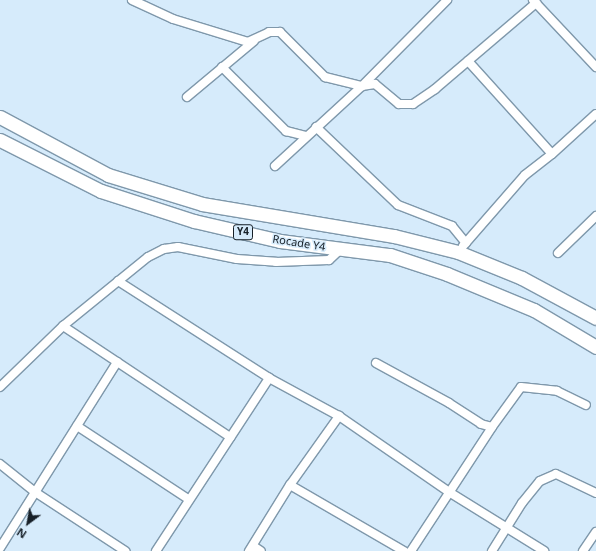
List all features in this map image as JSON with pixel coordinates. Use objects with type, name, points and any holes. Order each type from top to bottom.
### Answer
[{"type":"highway","name":"Rocade Y4","points":[[0,117],[108,175],[202,204],[462,247],[596,318]]},
{"type":"highway","name":"Rocade Y4","points":[[0,140],[101,191],[194,221],[280,241],[390,255],[495,292],[534,310],[596,347]]},
{"type":"highway","points":[[495,292],[596,358]]},
{"type":"street","points":[[132,0],[173,19],[248,42],[269,32],[280,32],[325,77],[362,86],[375,84],[400,104],[406,106],[413,104],[435,89],[535,1],[596,67]]},
{"type":"street","points":[[275,166],[362,86],[447,0]]},
{"type":"street","points":[[187,98],[222,67],[260,37]]},
{"type":"street","points":[[468,61],[552,154]]},
{"type":"street","points":[[222,67],[286,131],[306,136]]},
{"type":"street","points":[[316,127],[398,205],[452,226],[462,247],[525,175],[552,154],[596,114]]},
{"type":"street","points":[[558,252],[596,216]]},
{"type":"street","points":[[0,387],[63,326],[148,257],[172,248],[276,262],[329,260],[341,249]]},
{"type":"street","points":[[118,281],[269,378],[340,416],[449,492],[544,551]]},
{"type":"street","points":[[63,326],[230,437]]},
{"type":"street","points":[[0,548],[117,362]]},
{"type":"street","points":[[376,363],[449,403],[481,424],[492,427]]},
{"type":"street","points":[[156,551],[188,499],[269,378]]},
{"type":"street","points":[[411,551],[492,427],[521,387],[557,391],[586,405]]},
{"type":"street","points":[[261,551],[251,548],[290,484],[340,416]]},
{"type":"street","points":[[77,426],[188,499]]},
{"type":"street","points":[[0,464],[35,492],[126,551]]},
{"type":"street","points":[[492,551],[522,503],[540,481],[556,474],[596,493]]},
{"type":"street","points":[[290,484],[404,551]]},
{"type":"street","points":[[583,551],[596,532]]}]
